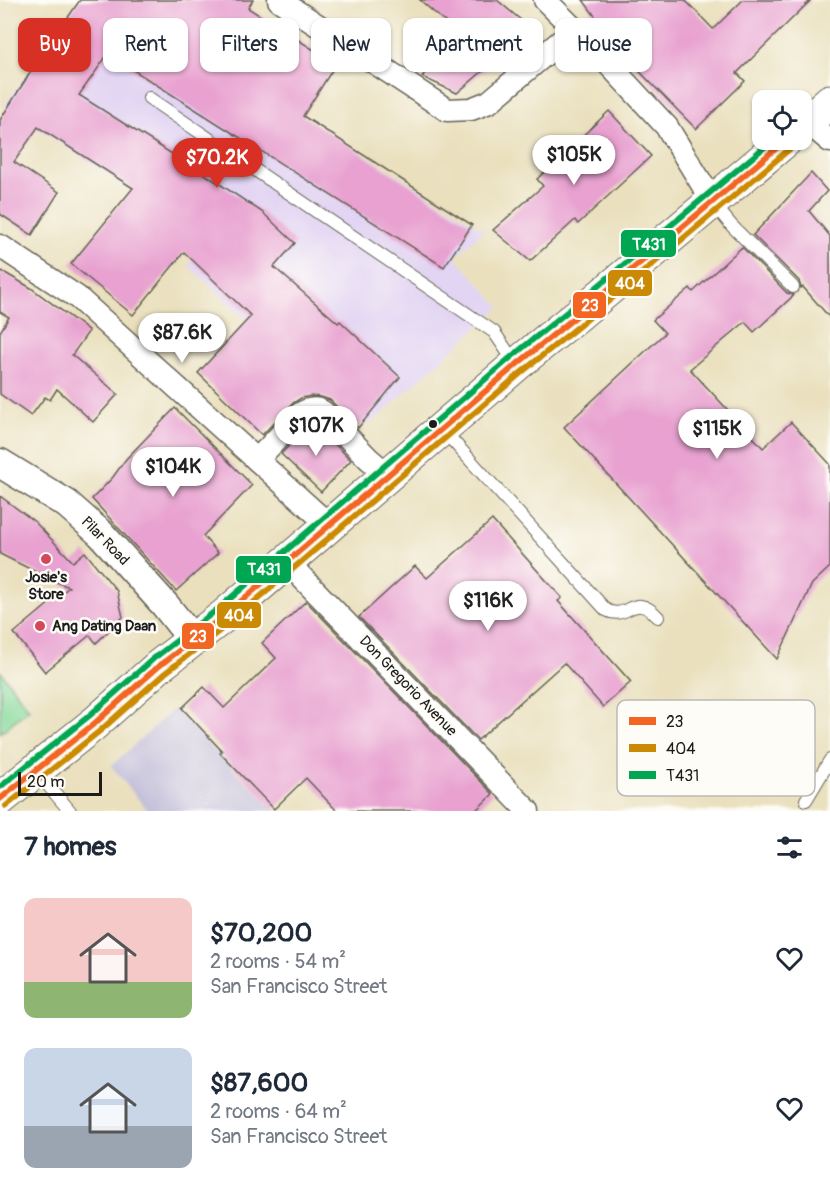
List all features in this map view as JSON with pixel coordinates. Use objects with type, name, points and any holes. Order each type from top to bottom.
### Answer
[{"type":"highway","points":[[0,799],[192,639],[225,615],[516,365],[712,202],[780,150]]},
{"type":"street","points":[[279,0],[447,110],[471,109],[489,102],[555,46]]},
{"type":"street","points":[[544,0],[563,18]]},
{"type":"street","points":[[615,72],[667,127],[712,202]]},
{"type":"street","points":[[0,246],[77,297],[330,526]]},
{"type":"street","points":[[257,460],[300,414],[306,410],[319,409],[388,476]]},
{"type":"street","name":"Pilar Road","points":[[0,463],[67,504],[101,534],[165,605],[192,639]]},
{"type":"street","name":"Don Gregorio Avenue","points":[[287,562],[528,811]]},
{"type":"lane","points":[[149,98],[494,332],[516,365]]},
{"type":"lane","points":[[712,202],[731,225],[792,287]]},
{"type":"lane","points":[[442,429],[606,610],[618,613],[638,605],[645,605],[658,617]]},
{"type":"lane","points":[[815,785],[830,760]]},
{"type":"lane","points":[[35,770],[70,811]]},
{"type":"lane","points":[[806,800],[808,796]]},
{"type":"shaded area","points":[[79,0],[119,0],[148,18],[103,18],[103,72],[188,72],[188,43],[200,51],[200,72],[233,72],[484,230],[455,257],[500,307],[368,426],[188,265],[207,248],[142,196],[4,107],[29,72],[91,72],[91,18],[66,18]]},
{"type":"shaded area","points":[[174,709],[275,811],[148,811],[111,766]]},
{"type":"green space","points":[[0,671],[29,709],[0,733]]},
{"type":"building","points":[[80,0],[253,0],[248,8],[264,18],[200,18],[200,72],[299,72],[299,40],[311,48],[311,72],[331,72],[303,116],[472,225],[444,267],[136,72],[188,72],[188,18],[103,18],[103,61],[79,95],[262,212],[295,243],[274,267],[338,323],[340,321],[400,377],[358,428],[330,400],[311,396],[293,403],[262,435],[198,373],[251,316],[184,252],[133,315],[71,264],[133,188],[38,127],[14,162],[59,192],[32,235],[0,214],[0,120],[31,72],[91,72],[91,18],[68,18]]},
{"type":"building","points":[[420,0],[497,0],[518,18],[440,18]]},
{"type":"building","points":[[583,0],[685,0],[713,29],[743,0],[811,0],[737,73],[745,81],[696,129],[640,72],[652,72],[652,18],[596,18]]},
{"type":"building","points":[[426,72],[482,72],[457,93],[422,77]]},
{"type":"building","points":[[609,111],[651,156],[578,224],[575,220],[530,261],[493,230],[543,186],[537,179]]},
{"type":"building","points":[[811,173],[827,191],[809,211],[830,236],[830,318],[803,287],[801,288],[799,281],[753,235]]},
{"type":"building","points":[[742,247],[787,293],[794,295],[754,332],[745,322],[690,369],[763,448],[791,422],[830,464],[830,567],[812,584],[777,659],[564,427],[665,333],[653,320],[690,288],[693,292]]},
{"type":"building","points":[[0,270],[31,288],[89,331],[72,355],[118,394],[93,422],[57,389],[50,400],[45,397],[31,416],[0,394],[0,332],[9,317],[0,312]]},
{"type":"building","points":[[175,408],[252,485],[203,536],[218,553],[176,591],[92,499],[126,459]]},
{"type":"building","points":[[313,423],[351,460],[321,492],[281,454]]},
{"type":"building","points":[[0,496],[35,522],[73,562],[85,552],[117,591],[123,617],[96,643],[90,635],[45,672],[14,633],[69,587],[0,554]]},
{"type":"building","points":[[492,520],[562,598],[558,601],[631,682],[603,707],[564,663],[478,740],[359,617],[415,566],[427,578]]},
{"type":"building","points":[[306,601],[493,794],[475,811],[337,811],[306,778],[274,809],[220,753],[222,751],[182,708],[204,687],[224,708],[276,658],[262,643]]},
{"type":"transit line","name":"T431","points":[[0,787],[89,716],[153,659],[219,608],[510,358],[761,150]]},
{"type":"transit line","name":"23","points":[[0,799],[95,723],[159,666],[225,615],[516,365],[774,150]]},
{"type":"transit line","name":"404","points":[[6,806],[101,730],[165,673],[231,622],[522,372],[788,150]]},
{"type":"place","name":"Josie's Store","points":[[46,559]]},
{"type":"place","name":"Ang Dating Daan","points":[[40,626]]}]
